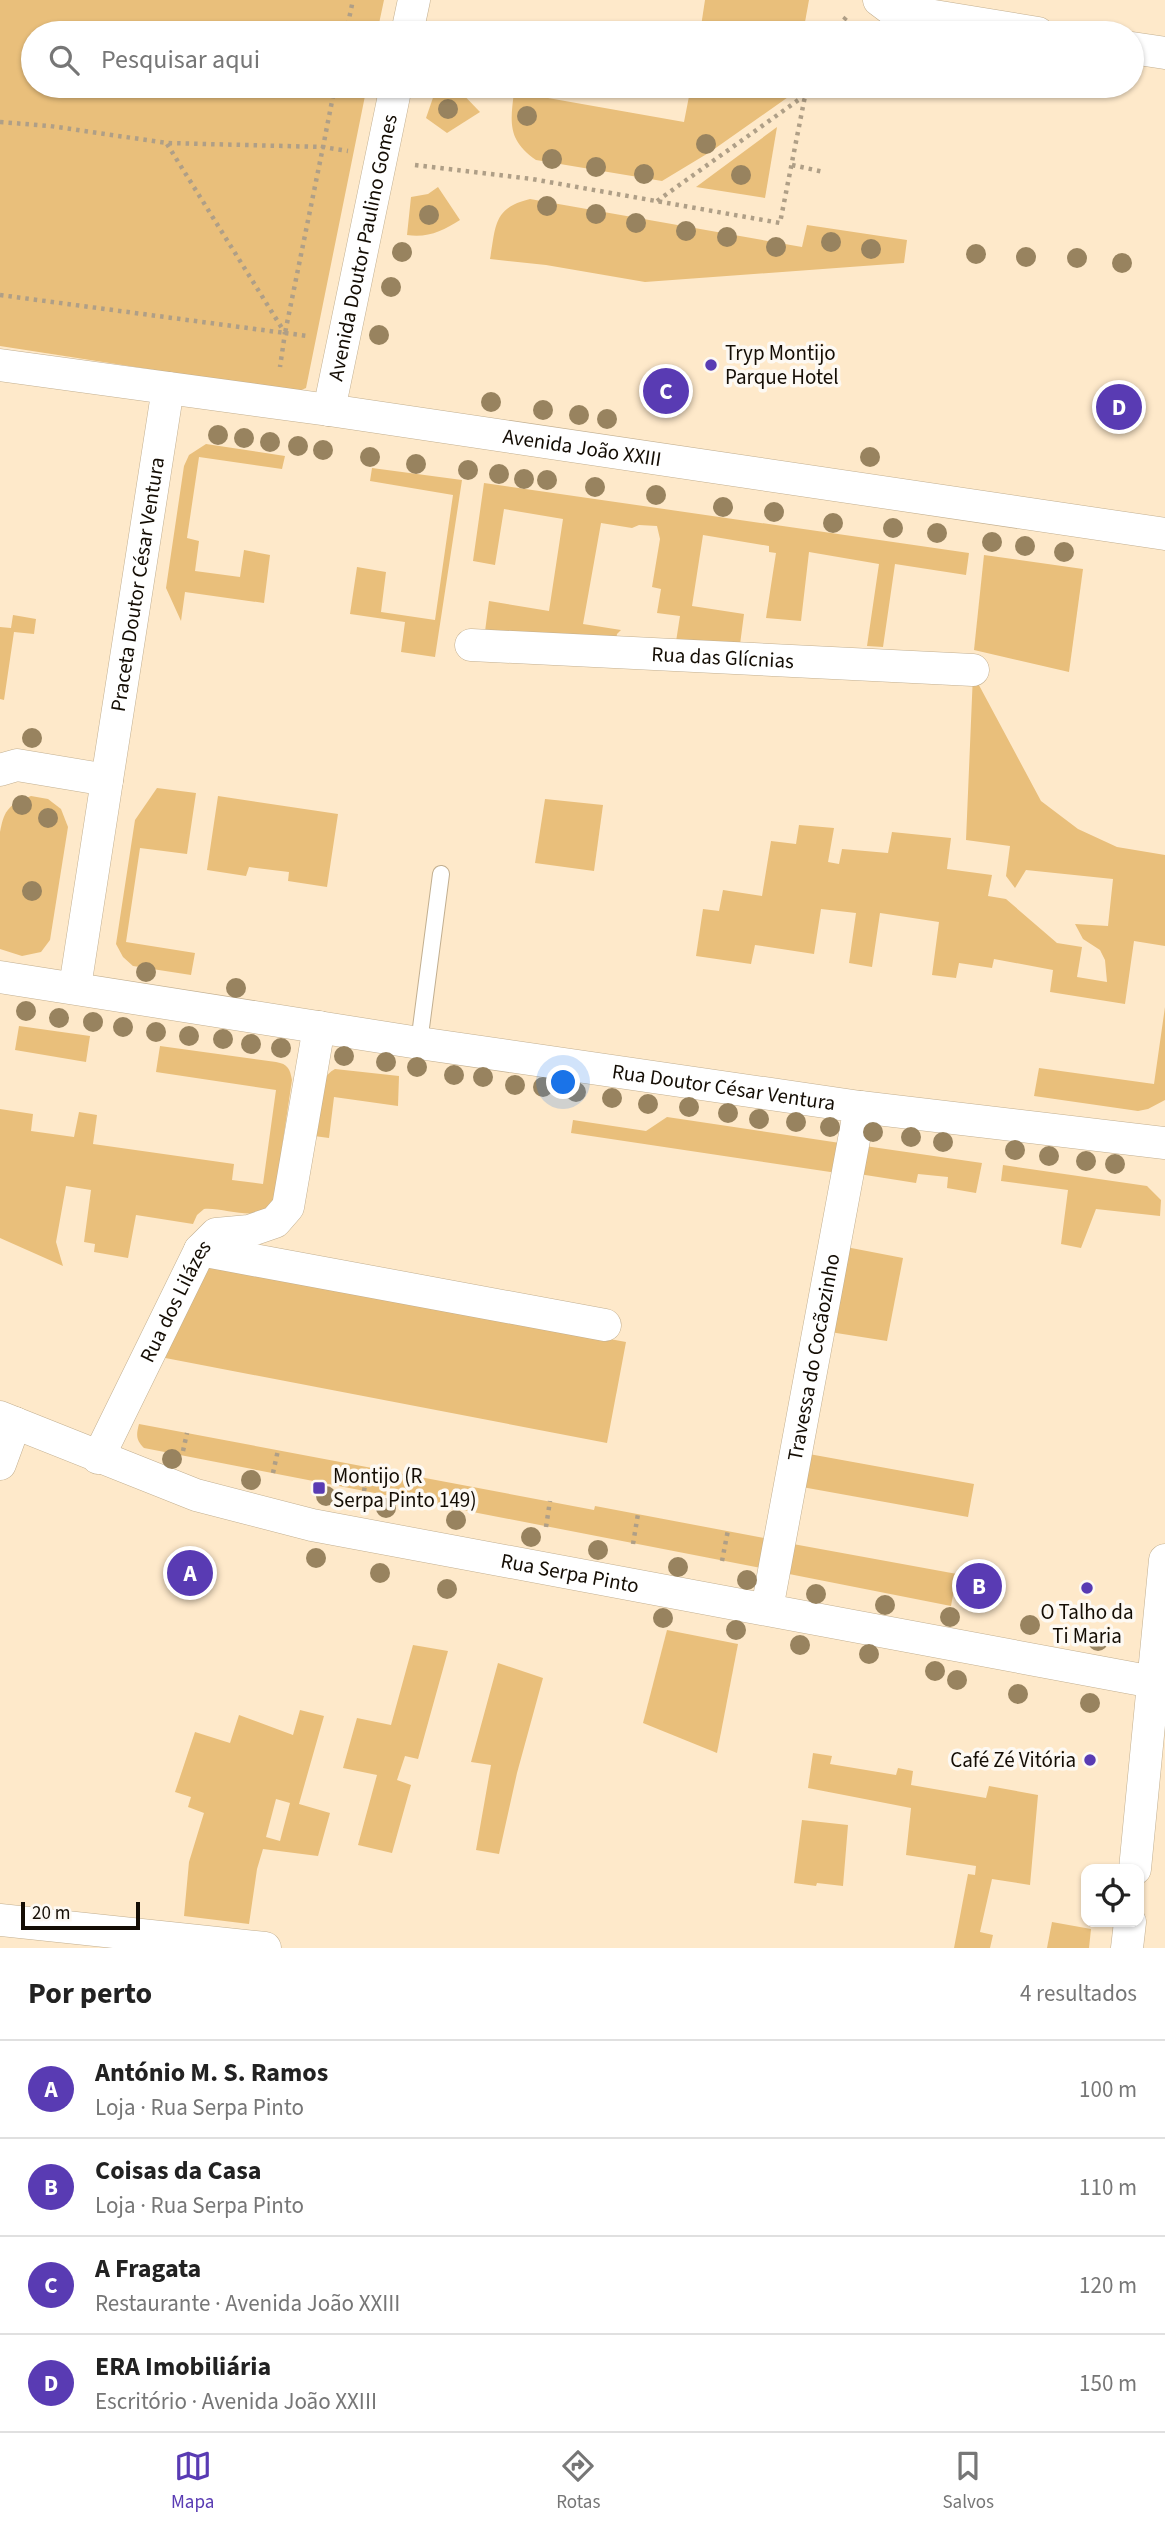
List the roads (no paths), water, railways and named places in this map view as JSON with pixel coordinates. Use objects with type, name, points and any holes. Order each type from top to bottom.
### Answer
[{"type":"street","points":[[410,21],[414,0]]},
{"type":"street","points":[[878,0],[891,9],[964,21]]},
{"type":"street","points":[[1144,50],[1165,53]]},
{"type":"street","name":"Avenida Doutor Paulino Gomes","points":[[329,410],[394,98]]},
{"type":"street","name":"Avenida João XXIII","points":[[0,365],[329,410],[1165,534]]},
{"type":"street","name":"Praceta Doutor César Ventura","points":[[75,987],[168,388]]},
{"type":"street","name":"Rua das Glícnias","points":[[471,645],[973,670]]},
{"type":"street","points":[[0,770],[17,765],[107,780]]},
{"type":"street","points":[[0,976],[75,987]]},
{"type":"street","name":"Rua Doutor César Ventura","points":[[75,987],[419,1043],[860,1107],[1165,1143]]},
{"type":"street","name":"Rua dos Lilázes","points":[[98,1458],[200,1250],[216,1234],[249,1231],[275,1222],[288,1207],[318,1027]]},
{"type":"street","name":"Travessa do Cocãozinho","points":[[767,1609],[860,1107]]},
{"type":"street","points":[[200,1250],[605,1325]]},
{"type":"street","points":[[0,1464],[7,1420]]},
{"type":"street","name":"Rua Serpa Pinto","points":[[7,1420],[196,1495],[255,1512],[1153,1682]]},
{"type":"street","points":[[1135,1864],[1165,1560]]},
{"type":"street","points":[[0,1920],[265,1948]]},
{"type":"street","points":[[1127,1948],[1129,1927]]},
{"type":"lane","points":[[419,1043],[442,874]]},
{"type":"place","name":"Tryp Montijo Parque Hotel","points":[[711,365]]},
{"type":"place","name":"A Fragata","points":[[666,391]]},
{"type":"place","name":"ERA Imobiliária","points":[[1119,407]]},
{"type":"place","name":"Montijo (R Serpa Pinto 149)","points":[[319,1488]]},
{"type":"place","name":"António M. S. Ramos","points":[[190,1573]]},
{"type":"place","name":"Coisas da Casa","points":[[979,1586]]},
{"type":"place","name":"O Talho da Ti Maria","points":[[1087,1588]]},
{"type":"place","name":"Café Zé Vitória","points":[[1090,1760]]}]
